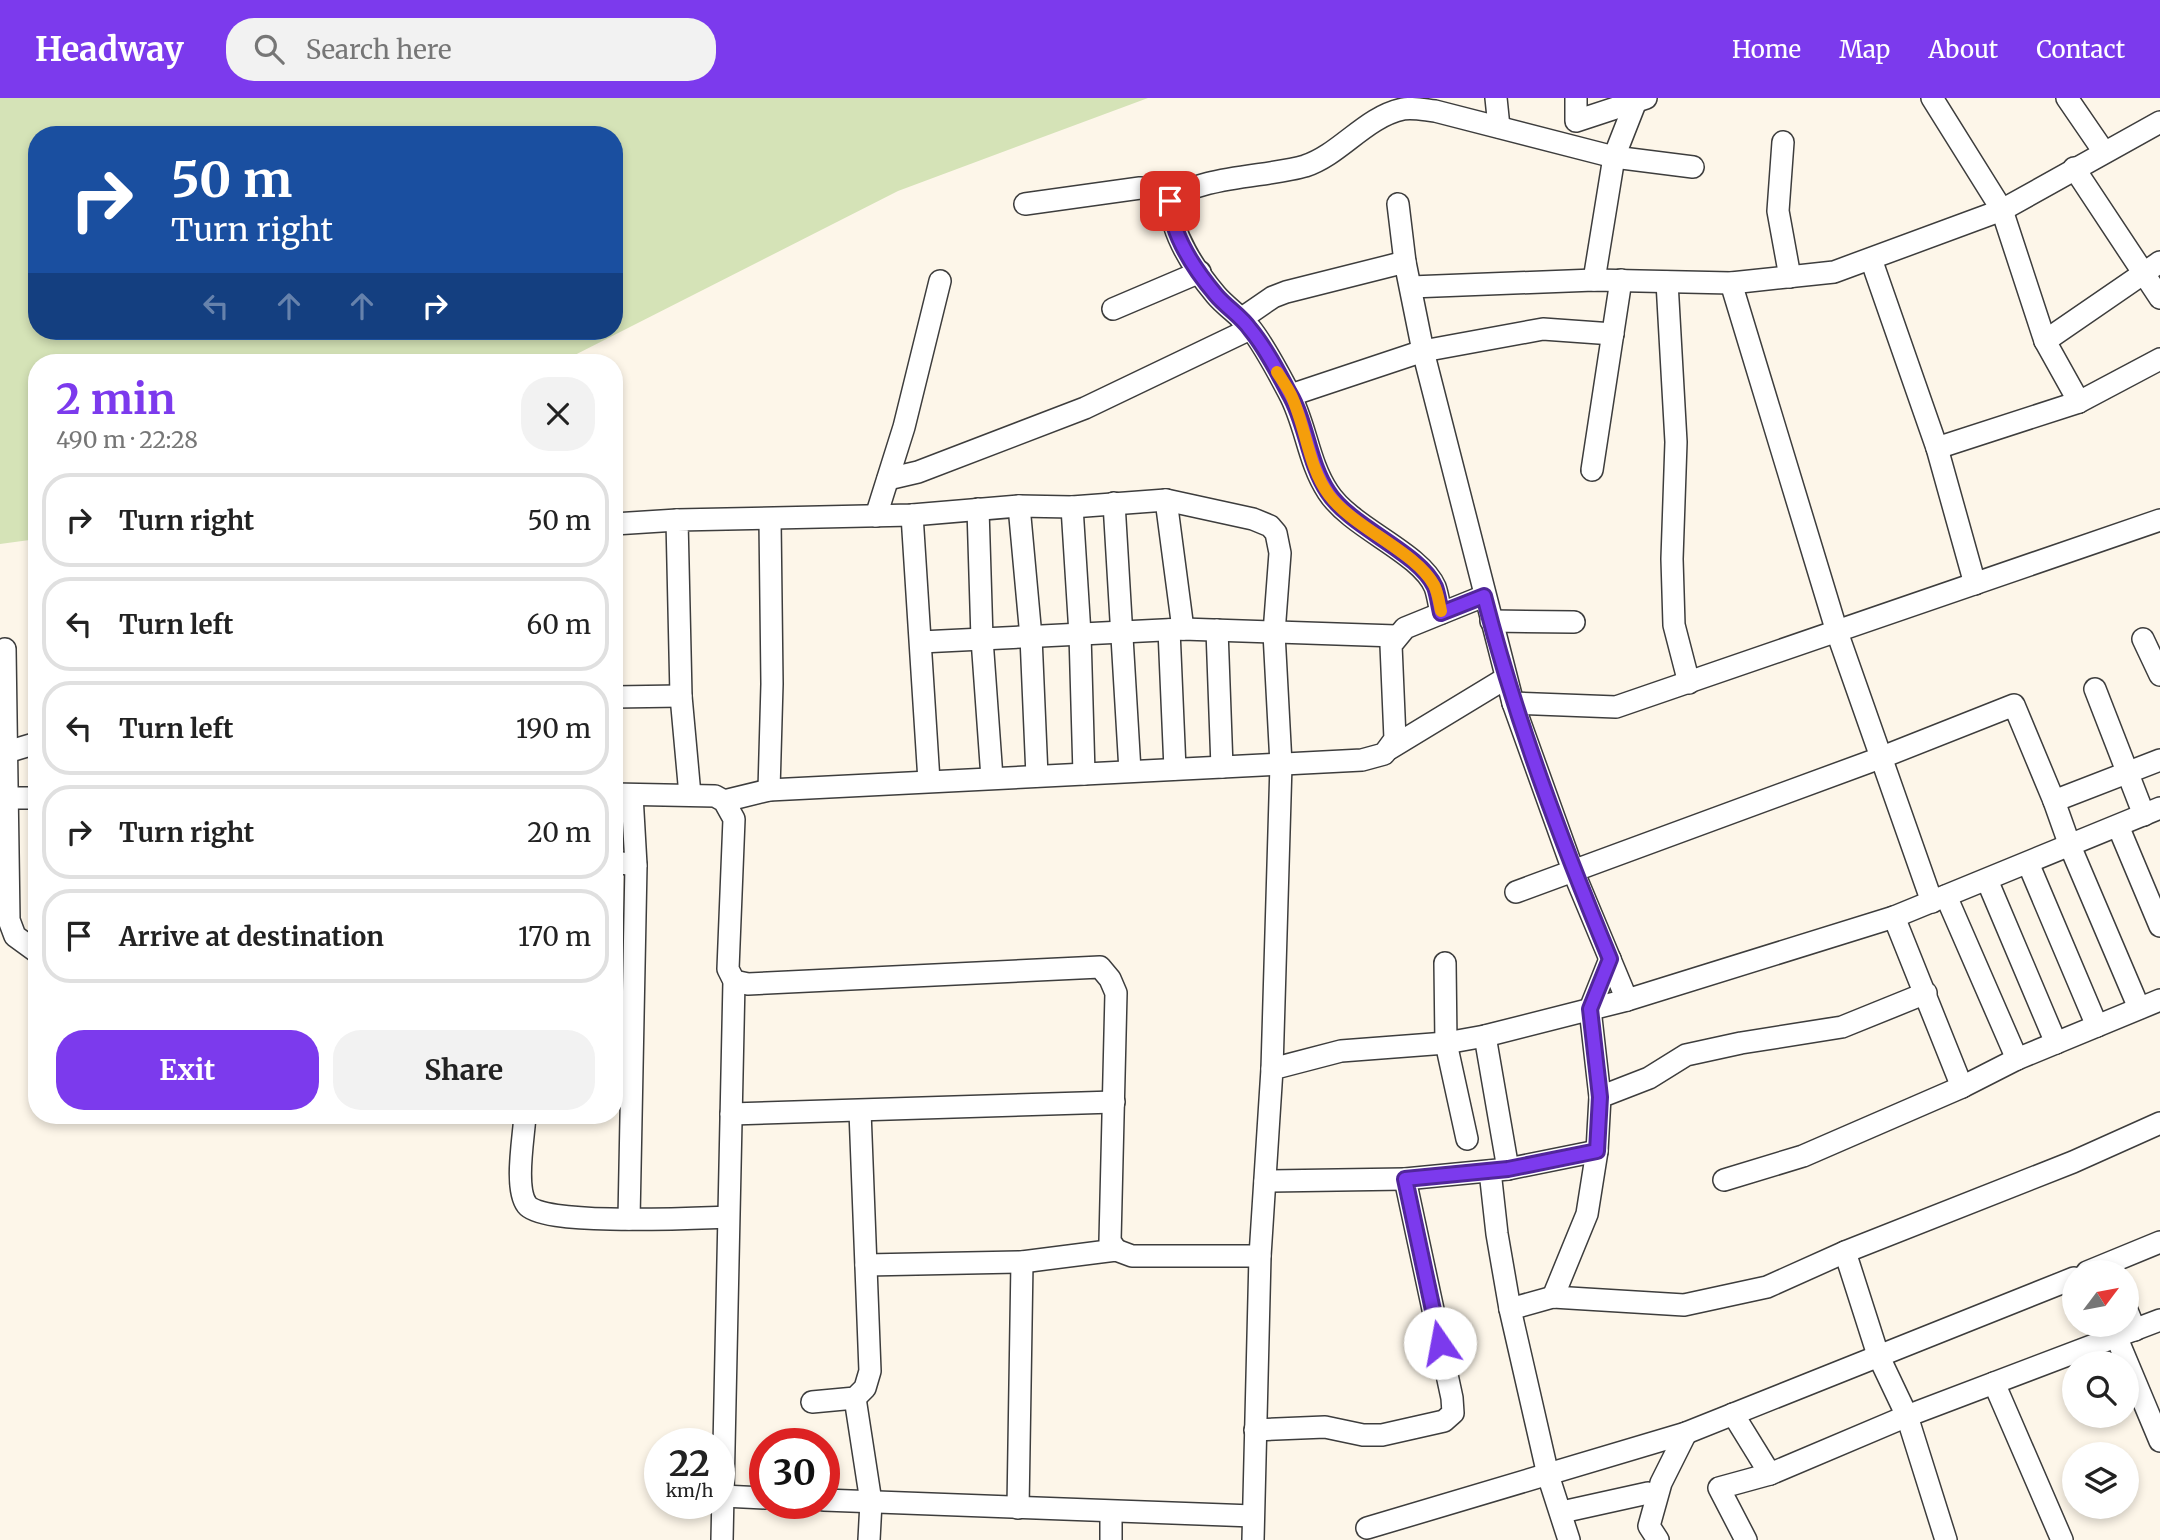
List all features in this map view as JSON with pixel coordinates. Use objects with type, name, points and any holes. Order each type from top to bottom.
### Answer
[{"type":"street","points":[[1496,98],[1499,127]]},
{"type":"street","points":[[1576,98],[1576,121],[1642,100]]},
{"type":"street","points":[[1931,98],[2002,210],[2045,341],[2079,402]]},
{"type":"street","points":[[2067,98],[2104,152]]},
{"type":"street","points":[[1594,280],[1614,157],[1642,100]]},
{"type":"street","points":[[1025,204],[1140,188],[1180,191],[1308,165],[1325,158],[1385,115],[1405,108],[1435,111],[1614,157],[1693,167]]},
{"type":"street","points":[[1411,287],[1594,280],[1731,283],[1834,272],[2002,210],[2160,122]]},
{"type":"street","points":[[1783,142],[1778,211],[1790,277]]},
{"type":"street","points":[[2074,168],[2152,268],[2160,298]]},
{"type":"street","points":[[1180,191],[1170,201],[1170,213],[1177,233],[1199,272],[1216,295],[1245,324],[1291,396],[1328,493],[1344,511],[1417,565],[1435,588],[1441,613]]},
{"type":"street","points":[[1398,204],[1405,262],[1423,351],[1513,703],[1574,873],[1627,1000]]},
{"type":"street","points":[[1871,259],[1937,448],[1975,584]]},
{"type":"street","points":[[888,479],[918,472],[1085,408],[1245,324],[1273,298],[1286,292],[1405,262]]},
{"type":"street","points":[[2045,341],[2152,268]]},
{"type":"street","points":[[1112,309],[1199,272]]},
{"type":"street","points":[[876,516],[904,427],[940,281]]},
{"type":"street","points":[[1592,470],[1621,281]]},
{"type":"street","points":[[1667,282],[1676,442],[1672,559],[1674,625],[1689,683]]},
{"type":"street","points":[[1731,283],[1838,632],[1880,758],[1939,899],[2017,1059]]},
{"type":"street","points":[[1291,396],[1423,351],[1543,329],[1613,334]]},
{"type":"street","points":[[1937,448],[2079,402],[2160,359]]},
{"type":"street","points":[[1166,500],[1176,629],[1175,769]]},
{"type":"street","points":[[623,523],[912,515],[1018,506],[1072,507],[1166,500],[1254,519],[1270,526],[1276,533],[1280,553],[1274,633],[1281,764],[1272,1069],[1260,1256],[1253,1540]]},
{"type":"street","points":[[1114,503],[1130,771]]},
{"type":"street","points":[[1018,506],[1031,637],[1037,776]]},
{"type":"street","points":[[1072,507],[1080,634],[1084,774]]},
{"type":"street","points":[[978,509],[982,639],[992,778]]},
{"type":"street","points":[[912,515],[929,781]]},
{"type":"street","points":[[677,520],[681,696],[690,795]]},
{"type":"street","points":[[769,790],[772,684],[770,520]]},
{"type":"street","points":[[1513,703],[1616,707],[2160,521]]},
{"type":"street","points":[[1389,749],[1395,739],[1391,645],[1396,636],[1405,628],[1484,596]]},
{"type":"street","points":[[1490,621],[1574,622]]},
{"type":"street","points":[[921,642],[1176,629],[1396,636]]},
{"type":"street","points":[[1217,631],[1222,767]]},
{"type":"street","points":[[2143,639],[2160,675]]},
{"type":"street","points":[[5,649],[7,752],[4,798],[9,920],[15,936],[28,945]]},
{"type":"street","points":[[629,1219],[623,1034],[636,865],[623,795],[715,796],[724,800],[769,790],[1363,760],[1384,754],[1506,678]]},
{"type":"street","points":[[1272,1069],[1341,1051],[1446,1043],[1485,1036],[1627,1000],[1894,917],[2152,812],[2127,773],[2095,689]]},
{"type":"street","points":[[623,697],[681,696]]},
{"type":"street","points":[[1516,892],[1574,873],[2014,705],[2139,1008]]},
{"type":"street","points":[[7,752],[28,746]]},
{"type":"street","points":[[2054,801],[2160,760]]},
{"type":"street","points":[[4,798],[28,798]]},
{"type":"street","points":[[724,800],[734,819],[728,969],[734,981],[724,1428]]},
{"type":"street","points":[[2118,826],[2160,926]]},
{"type":"street","points":[[2028,863],[2097,1026]]},
{"type":"street","points":[[623,864],[636,865]]},
{"type":"street","points":[[1987,880],[2056,1043]]},
{"type":"street","points":[[1894,917],[1962,1087]]},
{"type":"street","points":[[1553,1297],[1587,1214],[1597,1151],[1600,1097],[1590,1009],[1610,959]]},
{"type":"street","points":[[1445,963],[1446,1043],[1467,1139]]},
{"type":"street","points":[[734,981],[748,984],[1100,967],[1116,992],[1110,1241],[1116,1251]]},
{"type":"street","points":[[1600,1097],[1649,1078],[1686,1055],[1842,1027],[1926,993]]},
{"type":"street","points":[[1724,1180],[1802,1156],[1962,1087],[2017,1059],[2160,1000]]},
{"type":"street","points":[[1485,1036],[1499,1170],[1497,1234],[1510,1309],[1548,1475],[1569,1540]]},
{"type":"street","points":[[731,1114],[1114,1102]]},
{"type":"street","points":[[813,1402],[855,1398],[865,1388],[870,1371],[860,1111]]},
{"type":"street","points":[[1510,1309],[1553,1297],[1684,1305],[1767,1287],[1844,1252],[2073,1162],[2160,1123]]},
{"type":"street","points":[[524,1124],[520,1189],[526,1205],[536,1212],[629,1219],[728,1217]]},
{"type":"street","points":[[1265,1181],[1405,1179],[1499,1170],[1597,1151]]},
{"type":"street","points":[[1255,1430],[1325,1427],[1356,1434],[1382,1435],[1444,1421],[1453,1413],[1405,1179]]},
{"type":"street","points":[[2125,1260],[2160,1242]]},
{"type":"street","points":[[866,1265],[1022,1262],[1116,1251],[1132,1255],[1260,1256]]},
{"type":"street","points":[[1844,1252],[1878,1355],[1907,1416],[1946,1540]]},
{"type":"street","points":[[1018,1508],[1022,1262]]},
{"type":"street","points":[[1367,1528],[1686,1433],[2062,1283]]},
{"type":"street","points":[[2139,1328],[2160,1320]]},
{"type":"street","points":[[1746,1540],[1719,1488],[1770,1474],[1907,1416],[2115,1337]]},
{"type":"street","points":[[2127,1337],[2160,1441]]},
{"type":"street","points":[[1994,1383],[2062,1540]]},
{"type":"street","points":[[855,1398],[871,1502],[869,1540]]},
{"type":"street","points":[[1733,1414],[1770,1474]]},
{"type":"street","points":[[1658,1540],[1650,1526],[1661,1483],[1686,1433]]},
{"type":"street","points":[[1562,1512],[1648,1493]]},
{"type":"street","points":[[840,1501],[1111,1513],[1253,1516]]},
{"type":"street","points":[[1111,1513],[1111,1540]]},
{"type":"street","points":[[722,1519],[722,1540]]},
{"type":"green space","points":[[0,98],[1148,98],[898,191],[623,331],[623,126],[28,126],[28,340],[604,340],[577,354],[28,354],[28,540],[0,544]]},
{"type":"slow traffic","points":[[1277,372],[1291,396],[1328,493],[1344,511],[1417,565],[1435,588],[1441,611]]},
{"type":"route","points":[[1170,201],[1170,213],[1177,233],[1193,263],[1216,295],[1250,328],[1291,396],[1328,493],[1344,511],[1417,565],[1435,588],[1441,613],[1484,596],[1513,703],[1574,873],[1610,959],[1590,1009],[1600,1097],[1597,1151],[1508,1169],[1405,1179],[1440,1343]]}]
